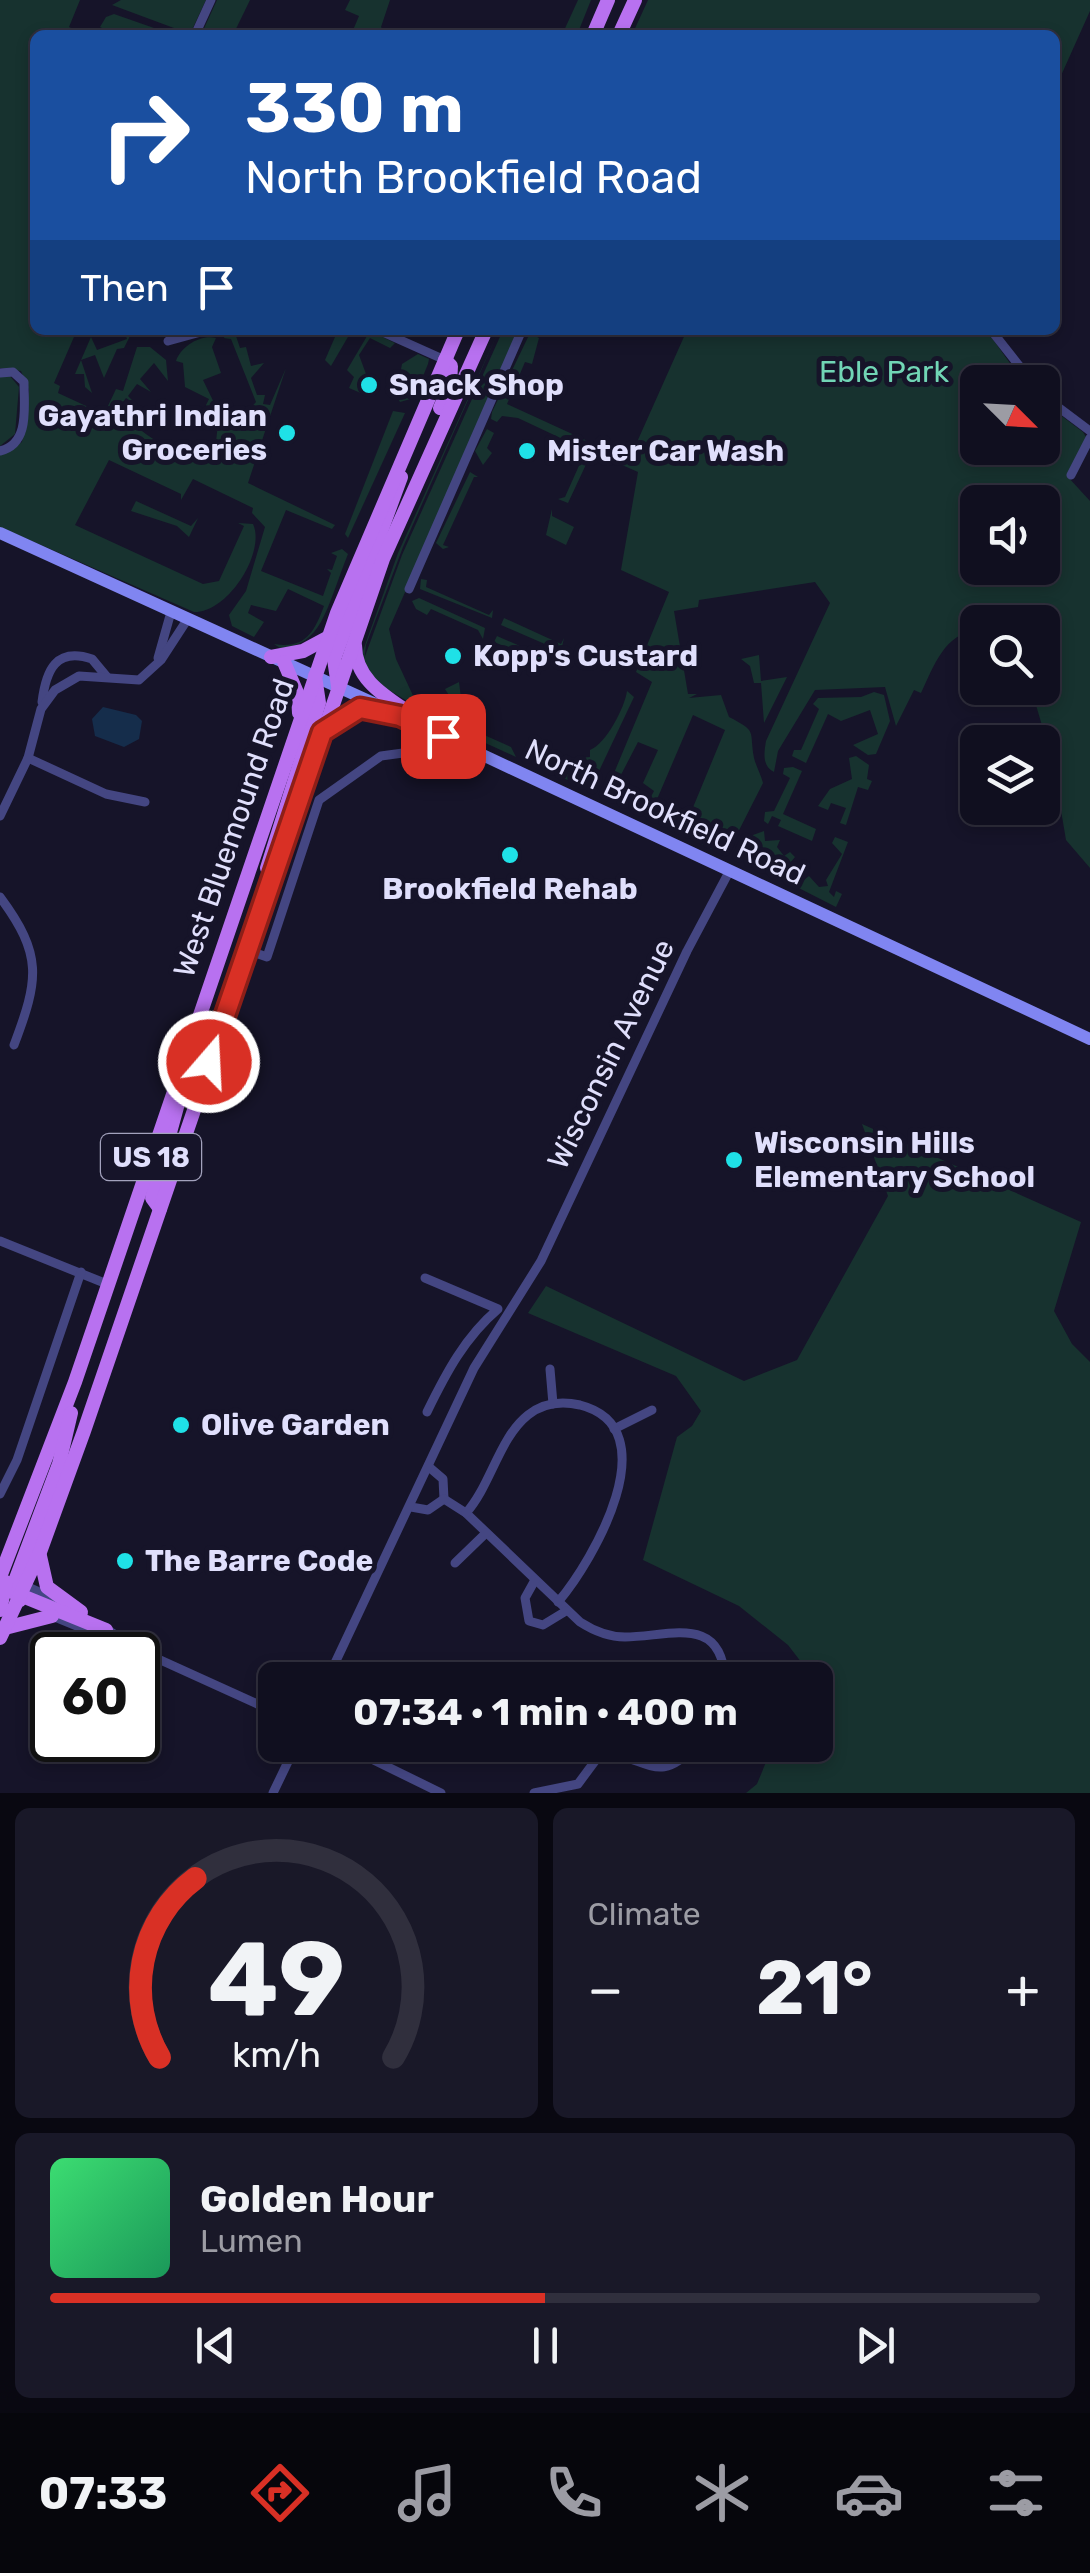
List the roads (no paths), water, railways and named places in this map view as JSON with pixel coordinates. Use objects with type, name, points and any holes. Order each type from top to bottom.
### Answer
[{"type":"main road","points":[[594,30],[608,0]]},
{"type":"main road","points":[[622,30],[632,4]]},
{"type":"main road","name":"West Bluemound Road","points":[[3,1633],[17,1536],[108,1284],[298,724],[328,638],[456,335]]},
{"type":"main road","name":"West Bluemound Road","points":[[9,1586],[40,1552],[356,636],[407,503],[484,335]]},
{"type":"main road","points":[[407,503],[424,444],[450,385],[451,366],[444,360]]},
{"type":"main road","points":[[338,686],[334,659],[399,485],[412,433]]},
{"type":"main road","points":[[356,636],[360,674],[434,732]]},
{"type":"main road","points":[[298,724],[298,695],[278,660],[328,638]]},
{"type":"main road","points":[[258,918],[280,817],[319,703],[315,676]]},
{"type":"main road","points":[[322,732],[360,708],[400,716]]},
{"type":"main road","points":[[222,948],[234,989]]},
{"type":"main road","points":[[160,1209],[152,1198],[183,1092],[189,1047]]},
{"type":"main road","points":[[108,1284],[117,1296],[120,1326]]},
{"type":"main road","points":[[0,1610],[59,1464],[74,1382]]},
{"type":"main road","points":[[0,1550],[17,1536]]},
{"type":"main road","points":[[40,1552],[46,1586],[80,1612]]},
{"type":"main road","points":[[9,1586],[106,1630]]},
{"type":"main road","points":[[3,1633],[52,1616]]},
{"type":"street","points":[[197,30],[211,0]]},
{"type":"street","points":[[168,341],[190,335]]},
{"type":"street","points":[[389,335],[444,360]]},
{"type":"street","points":[[409,589],[520,335]]},
{"type":"street","points":[[995,335],[1019,365]]},
{"type":"street","points":[[0,372],[19,376],[24,395],[20,438],[16,445],[0,451]]},
{"type":"street","points":[[1060,410],[1090,434],[1071,475]]},
{"type":"street","name":"North Brookfield Road","points":[[0,533],[338,686],[1090,1039]]},
{"type":"street","points":[[153,669],[170,612]]},
{"type":"street","points":[[41,708],[65,682],[79,676],[130,681],[153,669],[187,620]]},
{"type":"street","points":[[0,816],[28,758],[46,672],[60,658],[79,655],[92,659],[107,677]]},
{"type":"street","points":[[247,950],[267,957],[319,800],[381,756],[403,753]]},
{"type":"street","points":[[28,758],[106,794],[145,802]]},
{"type":"street","name":"Wisconsin Avenue","points":[[336,1662],[474,1368],[539,1266],[687,950],[730,870]]},
{"type":"street","points":[[0,896],[26,934],[32,954],[34,986],[14,1045]]},
{"type":"street","points":[[0,1241],[108,1284]]},
{"type":"street","points":[[0,1494],[18,1460],[81,1272]]},
{"type":"street","points":[[425,1278],[498,1309],[514,1310]]},
{"type":"street","points":[[498,1309],[506,1321]]},
{"type":"street","points":[[427,1412],[454,1355],[467,1348],[483,1322],[498,1309]]},
{"type":"street","points":[[550,1368],[553,1404]]},
{"type":"street","points":[[466,1513],[521,1421],[553,1404],[587,1407],[614,1429],[622,1460],[615,1500],[594,1550],[558,1602]]},
{"type":"street","points":[[614,1429],[652,1410]]},
{"type":"street","points":[[429,1467],[444,1479],[444,1499]]},
{"type":"street","points":[[444,1499],[466,1513],[566,1611],[589,1628],[613,1636],[673,1631],[699,1635],[720,1655],[722,1662]]},
{"type":"street","points":[[411,1506],[428,1510],[444,1499]]},
{"type":"street","points":[[455,1564],[486,1533]]},
{"type":"street","points":[[535,1580],[525,1598],[529,1621],[543,1624],[566,1611]]},
{"type":"street","points":[[9,1586],[80,1612],[110,1632]]},
{"type":"street","points":[[9,1586],[52,1616],[87,1632]]},
{"type":"street","points":[[160,1659],[258,1704]]},
{"type":"street","points":[[272,1793],[288,1762]]},
{"type":"street","points":[[377,1762],[441,1793]]},
{"type":"street","points":[[534,1793],[578,1784],[594,1762]]},
{"type":"street","points":[[631,1762],[645,1768],[666,1769],[681,1762]]},
{"type":"water","points":[[103,707],[136,715],[142,721],[139,739],[124,747],[95,736],[92,719]]},
{"type":"place","name":"Snack Shop","points":[[369,385]]},
{"type":"place","name":"Gayathri Indian Groceries","points":[[287,433]]},
{"type":"place","name":"Mister Car Wash","points":[[527,451]]},
{"type":"place","name":"Kopp's Custard","points":[[453,656]]},
{"type":"place","name":"Brookfield Rehab","points":[[510,855]]},
{"type":"place","name":"Wisconsin Hills Elementary School","points":[[734,1160]]},
{"type":"place","name":"Olive Garden","points":[[181,1425]]},
{"type":"place","name":"The Barre Code","points":[[125,1561]]},
{"type":"park label","name":"Eble Park","points":[[884,372]]}]
